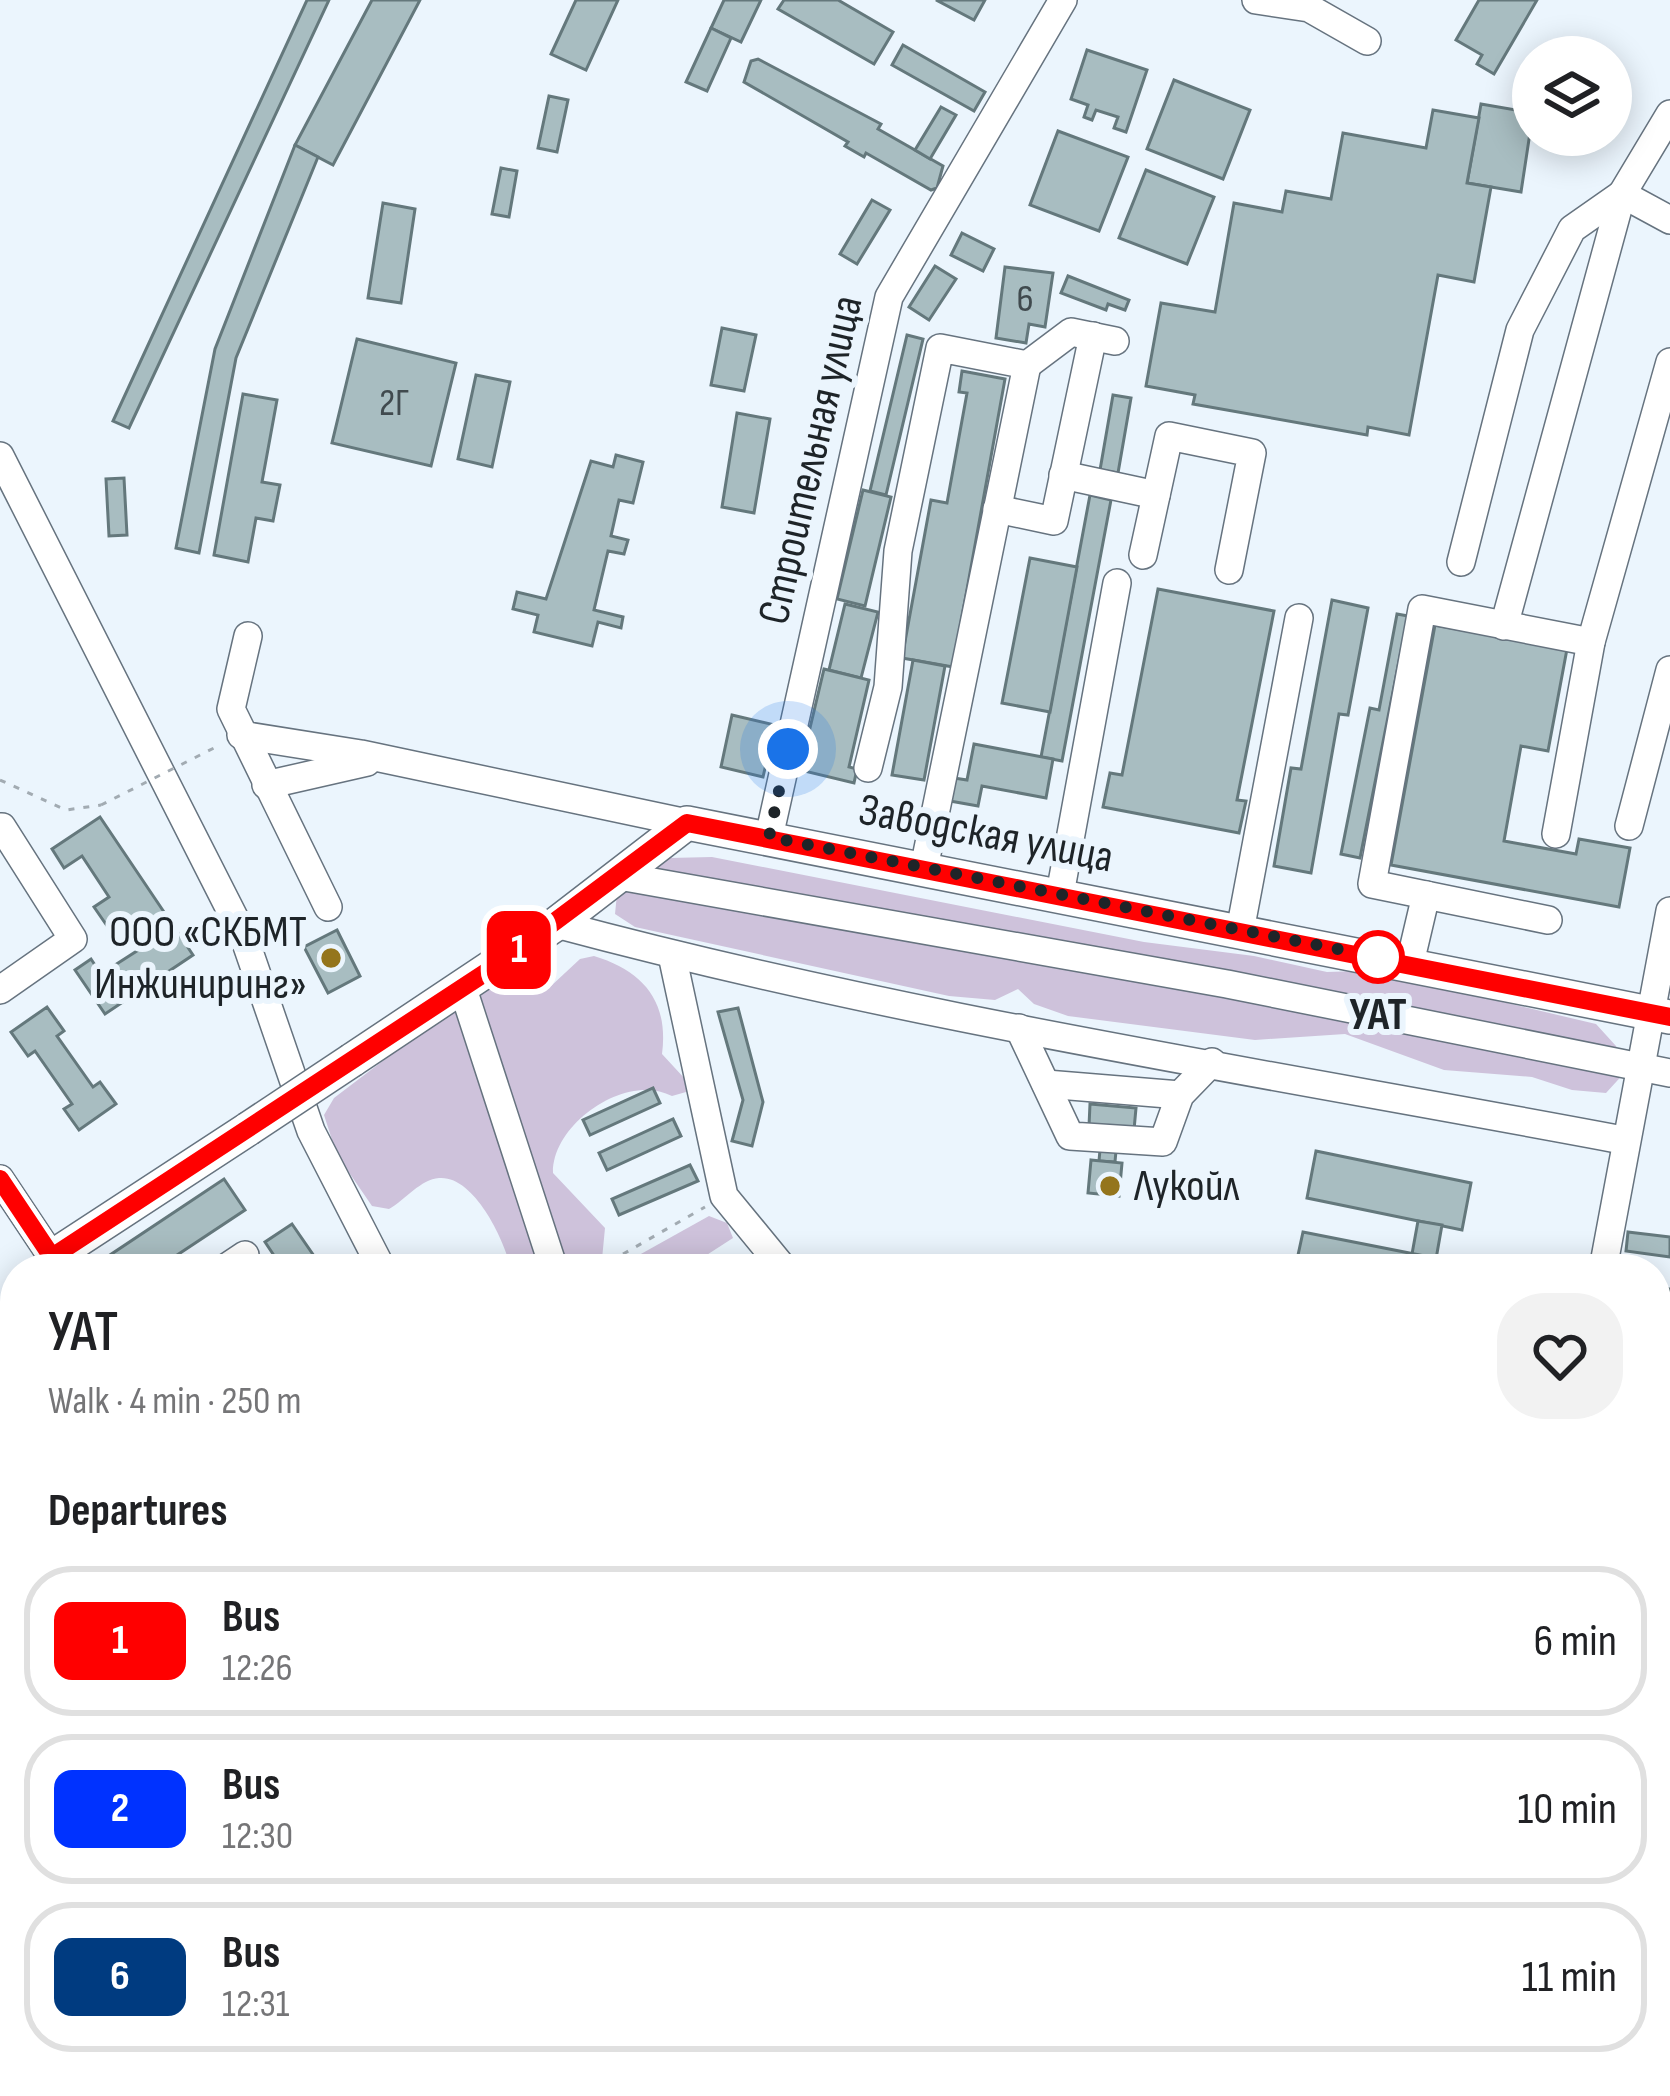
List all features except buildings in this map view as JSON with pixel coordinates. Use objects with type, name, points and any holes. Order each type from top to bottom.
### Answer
[{"type":"main road","name":"Заводская улица","points":[[687,823],[1659,1015]]},
{"type":"main road","points":[[69,1254],[556,924],[687,823]]},
{"type":"street","name":"Строительная улица","points":[[769,837],[889,297],[1063,0]]},
{"type":"street","points":[[1256,0],[1309,8],[1367,41]]},
{"type":"street","points":[[1504,626],[1622,194],[1670,114]]},
{"type":"street","points":[[1622,194],[1670,220]]},
{"type":"street","points":[[1461,562],[1520,330],[1572,229],[1622,194]]},
{"type":"street","points":[[924,868],[1027,365],[1071,332],[1104,339],[1054,521],[998,509]]},
{"type":"street","points":[[868,768],[888,687],[898,551],[940,348],[1027,365]]},
{"type":"street","points":[[1556,834],[1591,643],[1670,362]]},
{"type":"street","points":[[1143,555],[1169,436],[1252,454],[1228,570]]},
{"type":"street","points":[[0,456],[236,920],[310,1131],[374,1254]]},
{"type":"street","points":[[1063,476],[1156,495]]},
{"type":"street","points":[[1060,895],[1117,583]]},
{"type":"street","points":[[1548,920],[1372,884],[1422,609],[1591,643]]},
{"type":"street","points":[[1240,931],[1298,618]]},
{"type":"street","points":[[248,636],[230,709],[229,741],[266,785],[328,907]]},
{"type":"street","points":[[1629,826],[1670,670]]},
{"type":"street","points":[[229,741],[382,758],[687,823]]},
{"type":"street","points":[[266,785],[382,758]]},
{"type":"street","points":[[0,991],[74,939],[2,827]]},
{"type":"street","points":[[619,876],[1227,984],[1670,1073]]},
{"type":"street","points":[[1410,963],[1426,895]]},
{"type":"street","points":[[1605,1254],[1637,1066],[1659,1015],[1670,911]]},
{"type":"street","points":[[556,924],[672,955],[1019,1028],[1623,1140]]},
{"type":"street","points":[[672,955],[724,1196],[772,1254]]},
{"type":"street","points":[[463,988],[549,1254]]},
{"type":"street","points":[[1019,1028],[1070,1136],[1163,1142],[1180,1095],[1212,1062]]},
{"type":"street","points":[[1046,1084],[1180,1095]]},
{"type":"street","points":[[0,1179],[50,1254]]},
{"type":"path","points":[[0,780],[66,811],[101,805],[229,741]]},
{"type":"path","points":[[623,1254],[724,1196]]},
{"type":"shaded area","points":[[712,857],[1144,942],[1254,956],[1327,972],[1358,971],[1469,994],[1596,1024],[1616,1046],[1627,1070],[1606,1093],[1572,1090],[1532,1077],[1444,1070],[1345,1034],[1255,1040],[1068,1016],[1034,1004],[1018,989],[995,1000],[949,996],[635,927],[615,914],[617,894],[669,858]]},
{"type":"shaded area","points":[[594,956],[611,962],[649,991],[661,1018],[662,1054],[686,1080],[686,1092],[672,1096],[654,1090],[634,1091],[595,1107],[578,1120],[556,1154],[553,1173],[605,1228],[602,1254],[506,1254],[485,1210],[452,1180],[426,1182],[389,1209],[372,1206],[337,1155],[324,1115],[334,1098],[476,990],[551,986],[580,959]]},
{"type":"shaded area","points":[[709,1216],[727,1223],[733,1238],[708,1254],[641,1254]]},
{"type":"bus line","name":"1","points":[[57,1254],[494,967],[687,823],[1670,1017]]},
{"type":"bus line","name":"1","points":[[0,1179],[50,1254]]},
{"type":"place","name":"УАТ","points":[[1378,957]]},
{"type":"place","name":"ООО «СКБМТ Инжиниринг»","points":[[331,958]]},
{"type":"place","name":"Лукойл","points":[[1110,1186]]},
{"type":"route","points":[[788,749],[769,837],[1378,957]]}]
